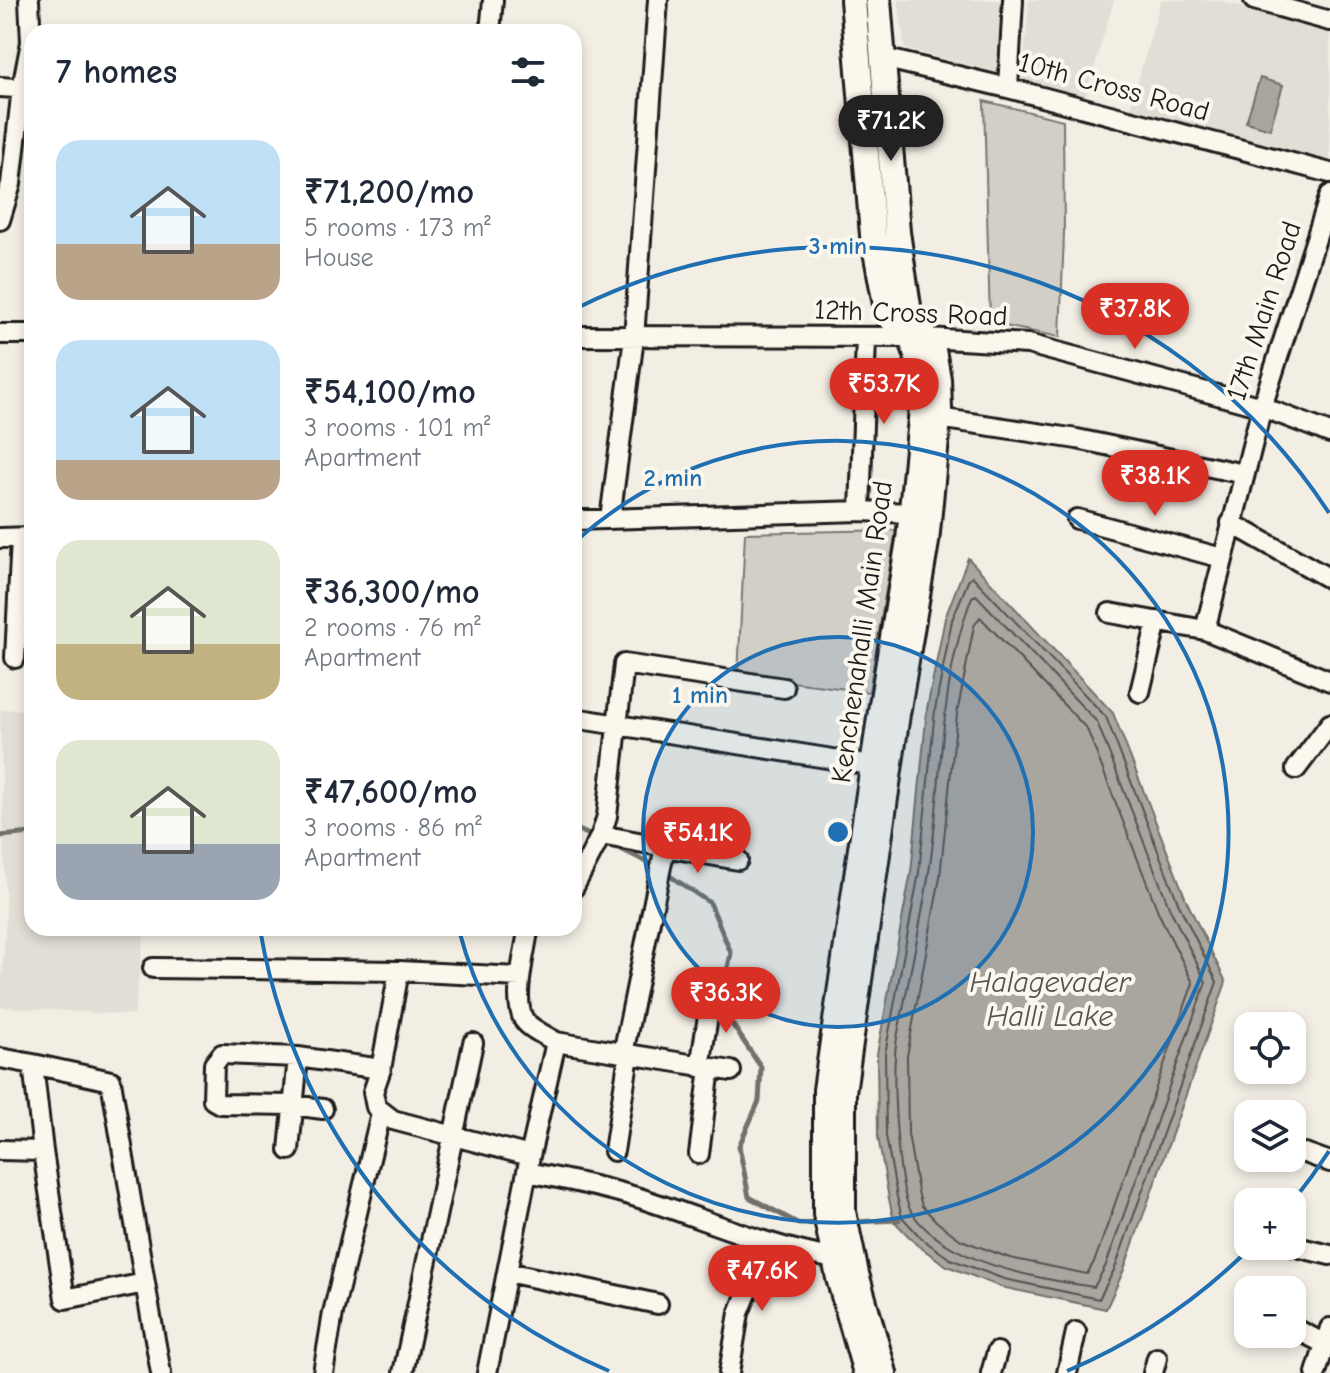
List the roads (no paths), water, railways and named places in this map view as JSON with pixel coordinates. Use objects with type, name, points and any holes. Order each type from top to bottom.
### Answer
[{"type":"main road","name":"Kenchenahalli Main Road","points":[[853,0],[873,235],[888,315],[933,350],[938,418],[926,542],[882,766],[826,1090],[837,1231],[866,1373]]},
{"type":"main road","name":"Kenchenahalli Main Road","points":[[878,0],[897,232],[909,313],[918,338],[922,409],[882,766]]},
{"type":"main road","name":"Kenchenahalli Main Road","points":[[837,1231],[884,1373]]},
{"type":"street","points":[[29,0],[30,24]]},
{"type":"street","points":[[491,24],[493,0]]},
{"type":"street","points":[[610,519],[634,338],[658,0]]},
{"type":"street","points":[[1008,88],[1013,0]]},
{"type":"street","points":[[1254,0],[1330,21]]},
{"type":"street","name":"10th Cross Road","points":[[883,58],[1330,173]]},
{"type":"street","points":[[0,87],[24,88]]},
{"type":"street","points":[[0,220],[11,184],[24,106]]},
{"type":"street","name":"17th Main Road","points":[[1205,630],[1262,407],[1330,195]]},
{"type":"street","points":[[0,334],[24,334]]},
{"type":"street","name":"12th Cross Road","points":[[582,336],[918,338],[1028,344],[1262,407],[1330,433]]},
{"type":"street","points":[[860,511],[866,338]]},
{"type":"street","points":[[938,418],[1077,439],[1244,474]]},
{"type":"street","points":[[582,520],[860,511],[912,513]]},
{"type":"street","points":[[1077,519],[1222,558]]},
{"type":"street","points":[[1231,523],[1330,579]]},
{"type":"street","points":[[0,538],[24,538]]},
{"type":"street","points":[[15,658],[24,560]]},
{"type":"street","points":[[1110,613],[1205,630],[1330,681]]},
{"type":"street","points":[[1140,692],[1157,621]]},
{"type":"street","points":[[582,869],[607,816],[624,664],[784,688]]},
{"type":"street","points":[[582,719],[882,766]]},
{"type":"street","points":[[1296,769],[1330,724]]},
{"type":"street","points":[[591,848],[661,865],[738,860]]},
{"type":"street","points":[[614,1151],[626,1054],[661,865]]},
{"type":"street","points":[[527,936],[520,977],[520,1007],[525,1022],[556,1042],[731,1071]]},
{"type":"street","points":[[153,968],[399,971],[520,977]]},
{"type":"street","points":[[399,971],[373,1100],[381,1113],[393,1120],[453,1135],[529,1164],[767,1244],[837,1231]]},
{"type":"street","points":[[699,1154],[711,997]]},
{"type":"street","points":[[487,1373],[556,1042]]},
{"type":"street","points":[[403,1373],[473,1043]]},
{"type":"street","points":[[323,1109],[292,1105],[220,1104],[213,1100],[214,1064],[222,1054],[298,1057],[381,1069]]},
{"type":"street","points":[[289,1150],[298,1057]]},
{"type":"street","points":[[0,1058],[111,1081],[161,1373]]},
{"type":"street","points":[[33,1064],[65,1299],[145,1283]]},
{"type":"street","points":[[323,1373],[333,1313],[381,1113]]},
{"type":"street","points":[[0,1150],[43,1151]]},
{"type":"street","points":[[1306,1153],[1330,1162]]},
{"type":"street","points":[[729,1373],[739,1313],[767,1244]]},
{"type":"street","points":[[1306,1249],[1330,1255]]},
{"type":"street","points":[[507,1272],[658,1304]]},
{"type":"street","points":[[1306,1330],[1328,1336],[1316,1373]]},
{"type":"street","points":[[1067,1373],[1076,1332]]},
{"type":"street","points":[[991,1373],[997,1352]]},
{"type":"water","points":[[1260,78],[1283,85],[1270,129],[1246,122]]},
{"type":"water","name":"Halagevader Halli Lake","points":[[968,558],[1113,713],[1187,902],[1226,982],[1123,1272],[1106,1309],[1001,1287],[947,1266],[917,1245],[894,1221],[889,1199],[878,1137],[877,1054],[911,872],[927,709],[945,618]]},
{"type":"waterway","points":[[582,832],[594,837]]},
{"type":"waterway","points":[[0,836],[24,834]]},
{"type":"waterway","points":[[615,846],[655,866]]},
{"type":"waterway","points":[[664,872],[710,903],[731,953],[720,1006],[761,1067],[759,1101],[739,1146],[749,1197],[799,1224],[819,1223]]},
{"type":"waterway","points":[[853,1222],[899,1220]]}]
